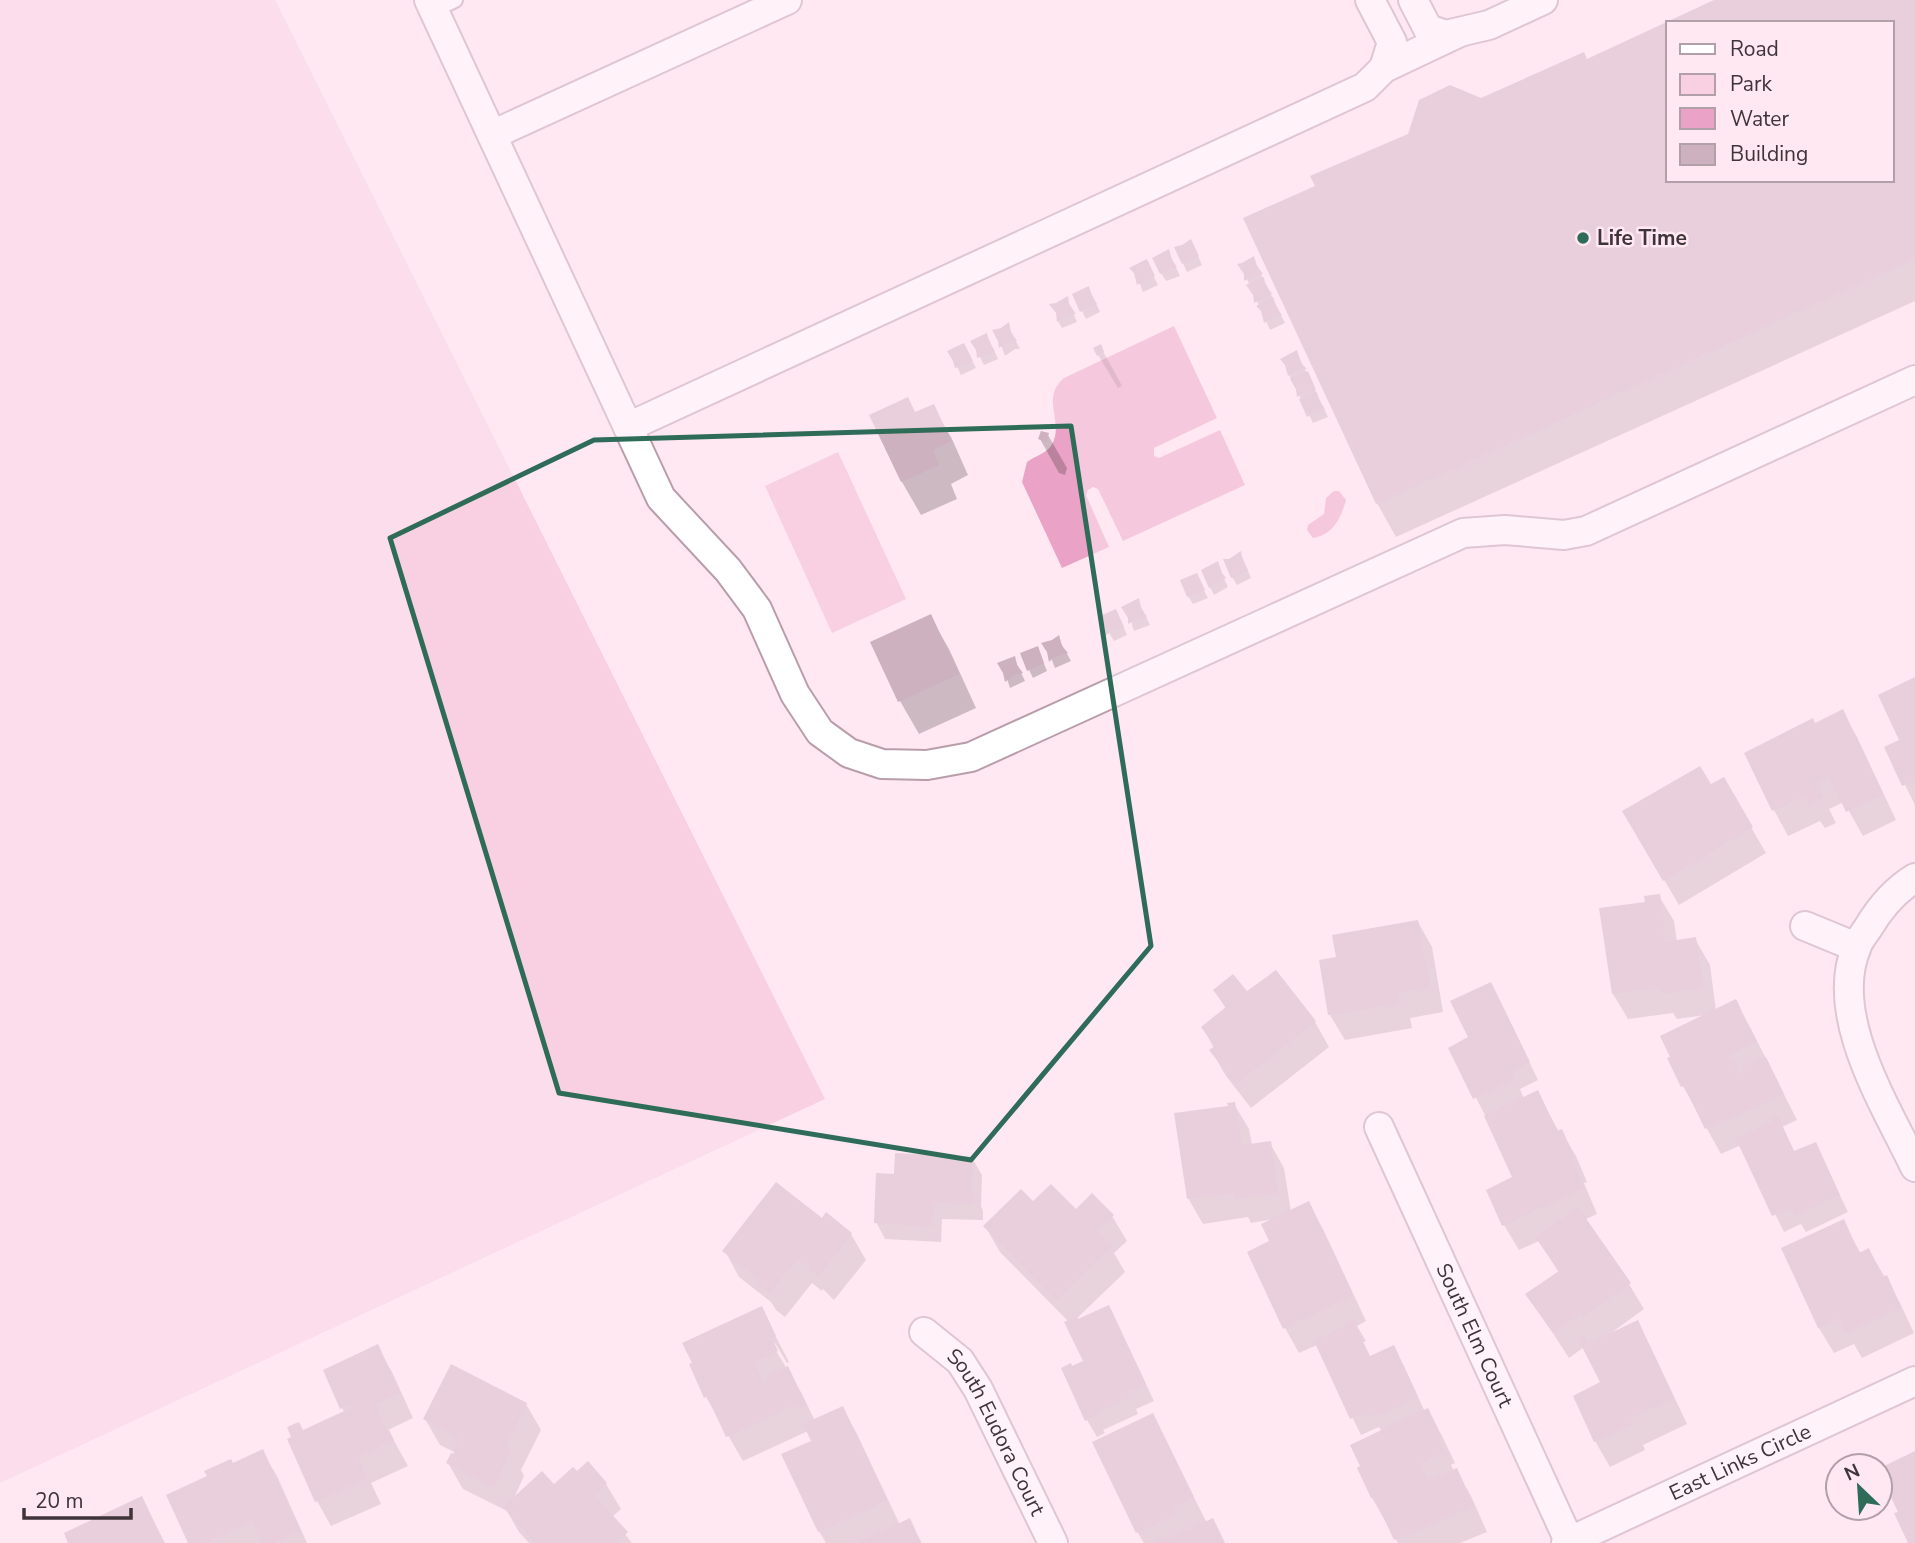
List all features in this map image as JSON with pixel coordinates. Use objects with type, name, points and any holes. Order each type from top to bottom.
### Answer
[{"type":"street","points":[[492,135],[787,0]]},
{"type":"street","points":[[1370,0],[1392,43],[1384,68]]},
{"type":"street","points":[[1413,0],[1428,29],[1446,35],[1489,25],[1544,0]]},
{"type":"street","points":[[440,3],[492,135],[661,498],[728,570],[757,609],[795,694],[820,732],[849,753],[882,764],[927,765],[971,757],[1463,533],[1505,530],[1564,535],[1586,531],[1915,380]]},
{"type":"street","points":[[628,428],[1365,87],[1384,68],[1460,32]]},
{"type":"street","points":[[1915,878],[1903,886],[1877,913],[1856,947],[1848,982],[1851,1018],[1860,1052],[1915,1167]]},
{"type":"street","points":[[1805,926],[1856,947]]},
{"type":"street","name":"South Elm Court","points":[[1379,1127],[1569,1542]]},
{"type":"street","name":"South Eudora Court","points":[[924,1332],[960,1361],[978,1388],[1053,1543]]},
{"type":"street","name":"East Links Circle","points":[[1569,1542],[1915,1381]]},
{"type":"highlighted area","points":[[1071,426],[1151,946],[971,1160],[559,1093],[390,538],[594,440]]},
{"type":"green space","points":[[0,0],[275,0],[825,1099],[0,1483]]},
{"type":"green space","points":[[838,452],[906,599],[832,633],[765,486]]},
{"type":"water","points":[[1174,326],[1217,418],[1154,448],[1154,456],[1159,458],[1220,430],[1245,485],[1123,541],[1098,489],[1093,487],[1086,495],[1109,547],[1062,568],[1022,482],[1027,462],[1049,449],[1055,437],[1053,403],[1057,386],[1064,378]]},
{"type":"water","points":[[1334,491],[1339,491],[1346,500],[1342,513],[1331,529],[1313,538],[1307,530],[1308,525],[1324,514],[1326,498]]},
{"type":"building","name":"Life Time","points":[[1714,0],[1915,0],[1915,258],[1376,504],[1243,218],[1315,186],[1310,176],[1408,134],[1419,100],[1450,85],[1481,98],[1584,52],[1587,59],[1666,22],[1666,182],[1894,182],[1894,21],[1669,21]]},
{"type":"building","points":[[1191,239],[1199,256],[1182,264],[1174,247]]},
{"type":"building","points":[[1169,249],[1177,267],[1160,274],[1152,258]]},
{"type":"building","points":[[1254,256],[1263,274],[1244,281],[1244,274],[1237,264]]},
{"type":"building","points":[[1147,259],[1155,276],[1137,285],[1134,273],[1129,268]]},
{"type":"building","points":[[1264,277],[1272,294],[1254,303],[1253,295],[1246,285]]},
{"type":"building","points":[[1089,286],[1097,304],[1080,312],[1072,294]]},
{"type":"building","points":[[1068,296],[1069,304],[1076,314],[1068,315],[1057,322],[1056,313],[1049,304]]},
{"type":"building","points":[[1273,297],[1282,315],[1264,323],[1261,311],[1256,306]]},
{"type":"building","points":[[1009,322],[1017,341],[1010,341],[999,348],[992,330]]},
{"type":"building","points":[[987,333],[989,343],[995,351],[977,358],[976,350],[970,341]]},
{"type":"building","points":[[964,343],[973,361],[955,368],[947,351]]},
{"type":"building","points":[[1101,344],[1104,352],[1097,356],[1093,348]]},
{"type":"building","points":[[1297,350],[1301,363],[1307,369],[1298,370],[1288,376],[1280,359]]},
{"type":"building","points":[[1308,371],[1316,390],[1306,391],[1297,397],[1290,379]]},
{"type":"building","points":[[1317,392],[1325,409],[1315,411],[1307,417],[1299,399]]},
{"type":"building","points":[[908,397],[915,412],[934,404],[951,441],[933,450],[939,465],[901,482],[869,415]]},
{"type":"building","points":[[1041,431],[1049,433],[1046,442],[1038,439]]},
{"type":"building","points":[[1241,551],[1242,560],[1248,570],[1231,578],[1223,559],[1229,559]]},
{"type":"building","points":[[1218,561],[1226,578],[1209,588],[1201,570]]},
{"type":"building","points":[[1197,573],[1205,590],[1187,597],[1180,580]]},
{"type":"building","points":[[1139,598],[1147,617],[1138,618],[1128,624],[1128,618],[1121,607]]},
{"type":"building","points":[[1116,609],[1124,627],[1105,636],[1105,627],[1098,617]]},
{"type":"building","points":[[931,614],[959,674],[898,702],[870,642]]},
{"type":"building","points":[[1059,635],[1062,646],[1068,653],[1049,662],[1041,643]]},
{"type":"building","points":[[1038,646],[1044,663],[1027,671],[1020,653]]},
{"type":"building","points":[[1015,656],[1023,673],[1014,675],[1005,682],[997,663]]},
{"type":"building","points":[[1915,677],[1915,780],[1902,786],[1884,747],[1899,740],[1878,695]]},
{"type":"building","points":[[1843,709],[1883,794],[1846,812],[1829,776],[1816,783],[1823,797],[1808,804],[1805,796],[1772,811],[1744,753],[1813,718],[1815,723]]},
{"type":"building","points":[[1700,766],[1711,784],[1724,777],[1753,827],[1663,881],[1622,811]]},
{"type":"building","points":[[1660,894],[1665,926],[1664,942],[1696,937],[1703,988],[1660,994],[1660,987],[1612,994],[1599,908],[1645,902],[1644,896]]},
{"type":"building","points":[[1418,920],[1430,987],[1397,993],[1399,1003],[1328,1015],[1319,960],[1336,957],[1332,935]]},
{"type":"building","points":[[1276,970],[1316,1021],[1236,1084],[1209,1050],[1215,1046],[1201,1027],[1226,1007],[1213,990],[1233,974],[1247,991]]},
{"type":"building","points":[[1491,982],[1530,1062],[1511,1071],[1515,1078],[1473,1099],[1448,1048],[1468,1037],[1450,1001]]},
{"type":"building","points":[[1736,999],[1756,1041],[1726,1056],[1731,1058],[1739,1074],[1745,1071],[1743,1067],[1766,1057],[1784,1094],[1705,1129],[1684,1086],[1681,1087],[1660,1036]]},
{"type":"building","points":[[1538,1090],[1557,1131],[1562,1129],[1584,1188],[1502,1226],[1486,1190],[1512,1177],[1484,1116]]},
{"type":"building","points":[[1235,1102],[1242,1145],[1271,1141],[1278,1193],[1235,1198],[1234,1192],[1187,1199],[1174,1113],[1228,1106],[1227,1103]]},
{"type":"building","points":[[1778,1116],[1794,1151],[1816,1142],[1840,1195],[1795,1216],[1791,1207],[1772,1216],[1736,1139],[1772,1122],[1770,1119]]},
{"type":"building","points":[[895,1153],[973,1157],[974,1204],[933,1202],[932,1226],[874,1223],[876,1173],[894,1174]]},
{"type":"building","points":[[776,1182],[822,1218],[826,1212],[852,1233],[819,1276],[808,1264],[807,1266],[797,1259],[770,1293],[759,1284],[761,1281],[722,1251]]},
{"type":"building","points":[[1051,1184],[1076,1209],[1092,1193],[1114,1215],[1097,1231],[1112,1246],[1056,1300],[983,1226],[1021,1189],[1033,1201]]},
{"type":"building","points":[[1309,1201],[1353,1295],[1283,1329],[1247,1252],[1269,1241],[1261,1224]]},
{"type":"building","points":[[1578,1207],[1631,1283],[1584,1316],[1581,1313],[1553,1333],[1525,1294],[1559,1271],[1535,1237]]},
{"type":"building","points":[[1844,1219],[1859,1253],[1869,1248],[1882,1277],[1887,1275],[1901,1307],[1846,1333],[1839,1318],[1818,1328],[1781,1248]]},
{"type":"building","points":[[1109,1305],[1146,1384],[1127,1392],[1130,1397],[1095,1413],[1096,1416],[1085,1421],[1061,1368],[1083,1361],[1064,1322],[1077,1316],[1078,1319]]},
{"type":"building","points":[[762,1306],[776,1336],[772,1338],[778,1351],[754,1362],[763,1382],[769,1379],[767,1376],[788,1366],[806,1404],[799,1408],[797,1404],[726,1437],[707,1396],[704,1398],[682,1343]]},
{"type":"building","points":[[1355,1319],[1358,1324],[1355,1325],[1370,1356],[1394,1345],[1418,1397],[1372,1418],[1368,1411],[1350,1419],[1314,1341]]},
{"type":"building","points":[[1638,1320],[1674,1398],[1630,1419],[1632,1424],[1594,1442],[1573,1396],[1600,1382],[1578,1339],[1584,1336],[1587,1344]]},
{"type":"building","points":[[378,1344],[400,1392],[375,1404],[394,1440],[358,1457],[367,1478],[315,1502],[287,1439],[291,1437],[287,1427],[299,1422],[303,1430],[353,1407],[351,1404],[340,1409],[323,1370]]},
{"type":"building","points":[[451,1364],[527,1403],[506,1446],[511,1449],[494,1487],[446,1463],[455,1451],[453,1450],[459,1438],[423,1419]]},
{"type":"building","points":[[843,1406],[887,1500],[818,1532],[781,1454],[811,1441],[803,1424]]},
{"type":"building","points":[[1428,1408],[1442,1437],[1438,1439],[1444,1452],[1420,1464],[1428,1481],[1457,1468],[1474,1506],[1394,1540],[1357,1468],[1360,1466],[1350,1445]]},
{"type":"building","points":[[1153,1413],[1194,1497],[1173,1508],[1176,1514],[1136,1533],[1092,1442]]},
{"type":"building","points":[[263,1449],[300,1531],[274,1543],[262,1543],[252,1521],[205,1543],[188,1543],[166,1495],[207,1476],[204,1471],[231,1459],[233,1463]]},
{"type":"building","points":[[1915,1451],[1915,1543],[1908,1543],[1894,1513],[1898,1512],[1894,1504],[1894,1461]]},
{"type":"building","points":[[588,1461],[607,1483],[594,1495],[628,1532],[615,1543],[535,1543],[503,1507],[542,1471],[554,1484],[573,1467],[577,1471]]},
{"type":"building","points":[[142,1496],[164,1543],[68,1543],[64,1533]]},
{"type":"building","points":[[910,1518],[921,1543],[858,1543]]},
{"type":"building","points":[[1213,1518],[1225,1543],[1152,1543],[1166,1536],[1168,1539]]},
{"type":"place","name":"Life Time","points":[[1583,238]]}]
